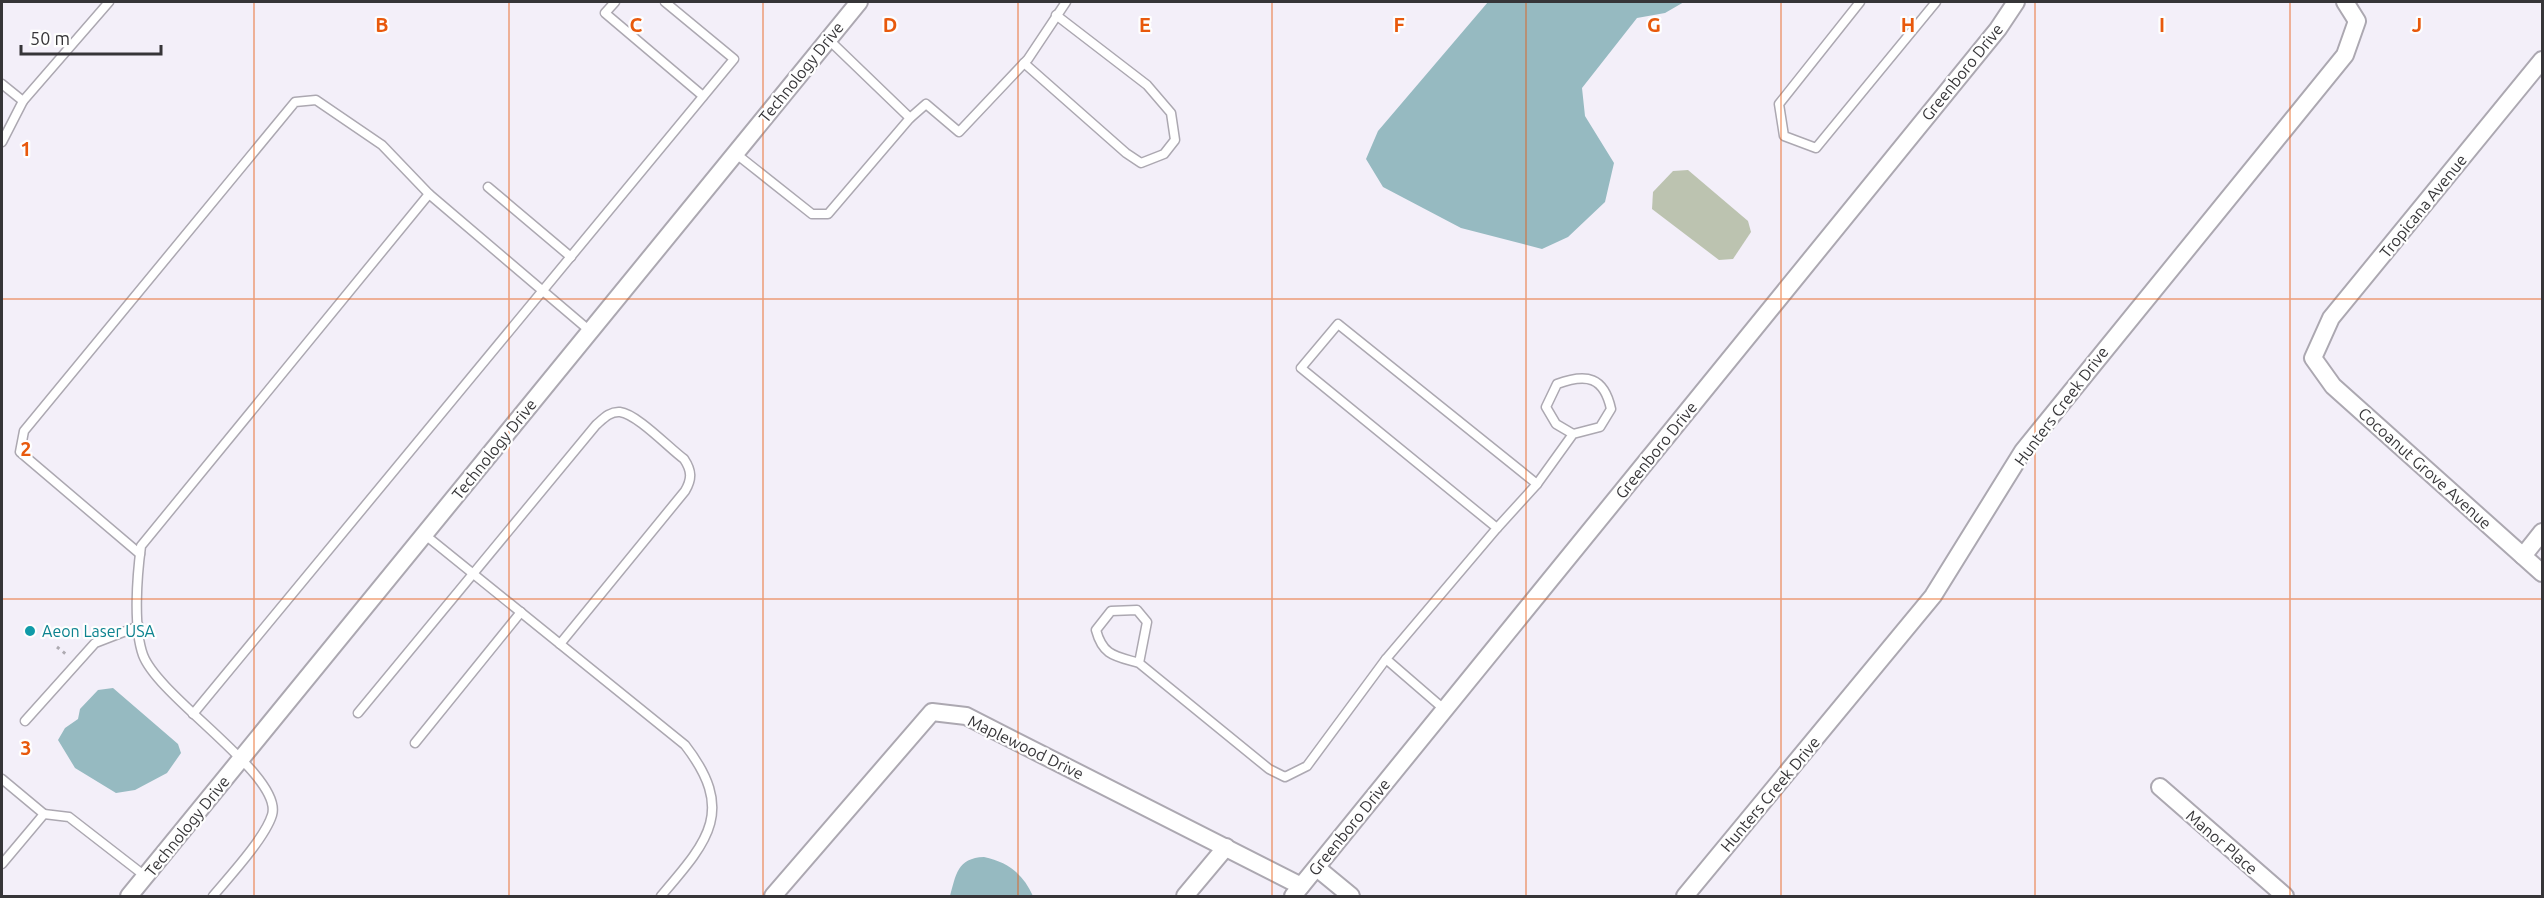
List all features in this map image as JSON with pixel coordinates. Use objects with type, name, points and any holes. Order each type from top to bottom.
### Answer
[{"type":"street","name":"Technology Drive","points":[[129,897],[859,2]]},
{"type":"street","name":"Greenboro Drive","points":[[1297,891],[1991,37],[2016,2]]},
{"type":"street","name":"Hunters Creek Drive","points":[[1685,897],[1933,596],[2023,451],[2345,55],[2357,21],[2345,2]]},
{"type":"street","name":"Tropicana Avenue","points":[[2313,358],[2331,318],[2542,60]]},
{"type":"street","name":"Cocoanut Grove Avenue","points":[[2313,358],[2333,386],[2542,573]]},
{"type":"street","points":[[2523,556],[2542,532]]},
{"type":"street","name":"Maplewood Drive","points":[[773,897],[932,712],[966,716],[1227,847],[1297,891]]},
{"type":"street","name":"Manor Place","points":[[2160,787],[2285,897]]},
{"type":"street","points":[[1185,897],[1227,847]]},
{"type":"street","points":[[1317,868],[1351,897]]},
{"type":"lane","points":[[2,142],[23,100],[109,2]]},
{"type":"lane","points":[[615,2],[605,13],[703,96]]},
{"type":"lane","points":[[193,714],[734,59],[665,2]]},
{"type":"lane","points":[[735,153],[812,214],[828,214],[910,118],[926,104],[959,132],[1024,63],[1066,2]]},
{"type":"lane","points":[[1860,2],[1779,104],[1784,136],[1816,148],[1936,2]]},
{"type":"lane","points":[[1024,63],[1126,153],[1141,163],[1164,154],[1175,140],[1171,113],[1147,85],[1056,15]]},
{"type":"lane","points":[[828,39],[910,118]]},
{"type":"lane","points":[[2,84],[23,100]]},
{"type":"lane","points":[[140,554],[20,452],[24,431],[295,102],[316,100],[382,145],[429,194],[590,331]]},
{"type":"lane","points":[[488,187],[571,258]]},
{"type":"lane","points":[[213,897],[256,842],[272,816],[273,802],[241,758],[168,691],[144,656],[139,626],[141,546],[429,194]]},
{"type":"lane","points":[[1497,528],[1301,368],[1338,324],[1537,484]]},
{"type":"lane","points":[[1139,663],[1147,622],[1137,610],[1111,611],[1096,630],[1100,647],[1114,656],[1139,663],[1269,769],[1286,777],[1306,766],[1386,659],[1537,484],[1573,434],[1600,427],[1611,409],[1607,391],[1592,379],[1575,377],[1557,384],[1546,407],[1556,424],[1573,434]]},
{"type":"lane","points":[[358,713],[596,425],[609,414],[619,412],[630,416],[684,459],[690,468],[691,480],[685,491],[560,644]]},
{"type":"lane","points":[[424,534],[685,745],[702,768],[714,808],[709,830],[695,857],[661,897]]},
{"type":"lane","points":[[415,743],[520,612]]},
{"type":"lane","points":[[25,721],[95,642],[139,626]]},
{"type":"lane","points":[[1386,659],[1444,710]]},
{"type":"lane","points":[[2,779],[44,814],[69,817],[145,876]]},
{"type":"lane","points":[[2,864],[44,814]]},
{"type":"path","points":[[57,647],[70,659]]},
{"type":"green space","points":[[1688,170],[1748,221],[1751,232],[1733,259],[1719,260],[1652,209],[1653,192],[1673,171]]},
{"type":"water","points":[[1488,2],[1684,2],[1665,13],[1637,18],[1582,88],[1585,116],[1614,163],[1605,202],[1568,237],[1542,249],[1461,228],[1383,187],[1366,159],[1378,131]]},
{"type":"water","points":[[113,688],[178,744],[181,753],[167,773],[135,790],[116,793],[75,768],[58,740],[65,728],[78,719],[80,709],[98,690]]},
{"type":"water","points":[[984,857],[1014,870],[1033,896],[950,896],[956,875],[963,864],[975,858]]},
{"type":"place","name":"Aeon Laser USA","points":[[30,631]]}]
